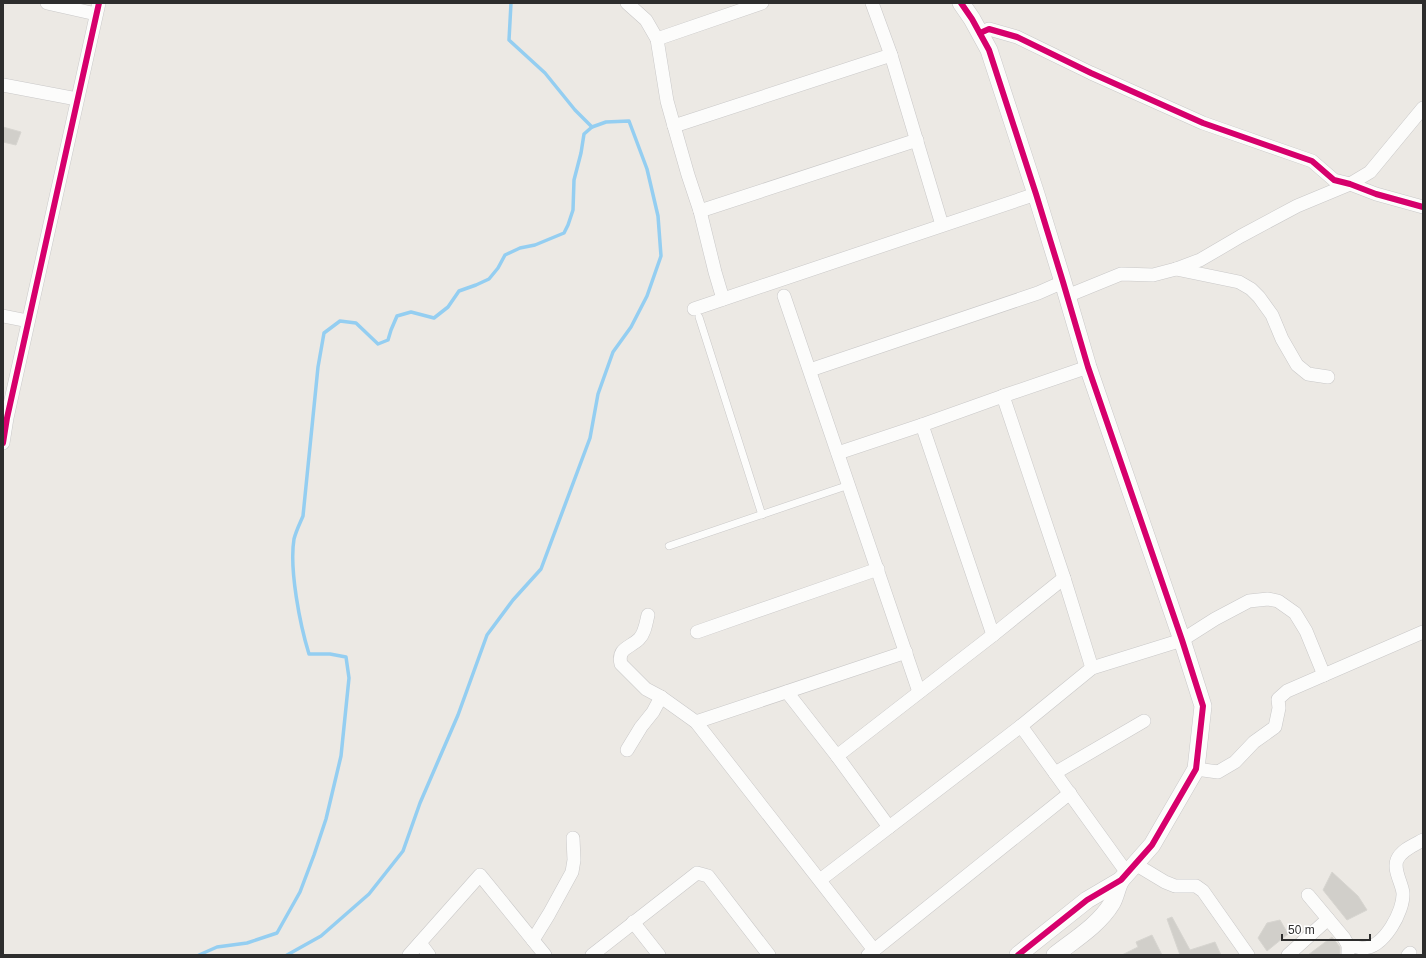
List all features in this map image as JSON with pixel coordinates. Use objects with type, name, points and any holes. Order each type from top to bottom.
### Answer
[{"type":"street","points":[[3,443],[5,418],[98,8],[47,3]]},
{"type":"street","points":[[627,3],[646,20],[657,39],[667,101],[688,175],[700,210],[723,299]]},
{"type":"street","points":[[657,39],[762,3]]},
{"type":"street","points":[[872,3],[892,56],[942,225]]},
{"type":"street","points":[[961,3],[989,50],[1036,194],[1088,367],[1182,640],[1203,706],[1196,769],[1152,845],[1127,872],[1087,900],[1018,955]]},
{"type":"street","points":[[980,33],[989,29],[1017,37],[1091,73],[1203,123],[1312,161],[1334,180],[1350,184],[1376,194],[1423,207]]},
{"type":"street","points":[[674,126],[892,56]]},
{"type":"street","points":[[3,85],[77,99]]},
{"type":"street","points":[[810,370],[1038,293],[1065,289],[1122,274],[1153,275],[1176,269],[1200,260],[1297,206],[1350,184],[1370,172],[1423,108]]},
{"type":"street","points":[[700,210],[917,140]]},
{"type":"street","points":[[697,313],[723,299],[1036,194]]},
{"type":"street","points":[[1176,269],[1239,282],[1251,290],[1272,315],[1282,339],[1297,365],[1308,374],[1328,377]]},
{"type":"street","points":[[784,296],[919,692]]},
{"type":"street","points":[[3,316],[28,321]]},
{"type":"street","points":[[838,453],[1088,367]]},
{"type":"street","points":[[1003,396],[1064,578],[1092,668]]},
{"type":"street","points":[[922,425],[993,635]]},
{"type":"street","points":[[697,632],[878,569]]},
{"type":"street","points":[[836,756],[993,635],[1064,578]]},
{"type":"street","points":[[820,880],[1021,726],[1092,668],[1182,640],[1215,619],[1249,601],[1268,599],[1278,601],[1295,613],[1300,620],[1316,654],[1324,675]]},
{"type":"street","points":[[648,615],[640,638],[622,651],[619,658],[621,664],[646,689],[661,697],[696,722],[820,880],[871,952],[1070,794]]},
{"type":"street","points":[[1196,769],[1218,772],[1235,762],[1254,742],[1275,728],[1279,708],[1278,700],[1287,691],[1423,632]]},
{"type":"street","points":[[696,722],[906,652]]},
{"type":"street","points":[[787,692],[889,827]]},
{"type":"street","points":[[628,750],[661,697]]},
{"type":"street","points":[[1055,773],[1144,721]]},
{"type":"street","points":[[1021,726],[1127,872],[1175,886],[1196,886],[1203,891],[1247,955]]},
{"type":"street","points":[[533,940],[572,872],[574,860],[572,838]]},
{"type":"street","points":[[1308,896],[1328,919],[1348,950],[1368,948],[1379,943],[1385,937],[1399,911],[1403,898],[1396,868],[1398,857],[1405,850],[1423,840]]},
{"type":"street","points":[[1055,955],[1106,912],[1127,872]]},
{"type":"street","points":[[592,955],[697,873],[708,876],[769,955]]},
{"type":"street","points":[[409,955],[480,874],[545,955]]},
{"type":"street","points":[[1288,955],[1328,919]]},
{"type":"street","points":[[633,922],[659,955]]},
{"type":"street","points":[[420,943],[430,955]]},
{"type":"lane","points":[[697,313],[762,514]]},
{"type":"lane","points":[[669,546],[849,485]]},
{"type":"building","points":[[3,127],[21,132],[16,145],[3,142]]},
{"type":"building","points":[[1332,872],[1358,896],[1367,910],[1347,920],[1323,890]]},
{"type":"building","points":[[1172,917],[1190,950],[1215,942],[1221,955],[1180,955],[1167,919]]},
{"type":"building","points":[[1280,920],[1288,934],[1267,951],[1258,938],[1267,923]]},
{"type":"building","points":[[1152,935],[1162,955],[1122,955],[1138,947],[1136,942]]},
{"type":"building","points":[[1332,937],[1340,947],[1340,955],[1308,955]]},
{"type":"waterway","points":[[287,955],[321,936],[369,894],[403,851],[420,803],[458,715],[487,635],[513,600],[541,569],[590,438],[598,394],[613,352],[631,327],[647,296],[661,256],[658,216],[647,169],[629,121],[606,122],[592,127],[575,110],[545,73],[509,40],[511,3]]},
{"type":"waterway","points":[[199,955],[217,947],[247,943],[277,933],[300,892],[314,855],[326,819],[341,756],[349,678],[346,657],[330,654],[309,654],[296,597],[293,566],[294,539],[303,516],[318,367],[324,333],[340,321],[356,323],[378,344],[388,340],[397,316],[411,312],[434,318],[448,307],[459,291],[489,279],[498,268],[505,255],[520,248],[535,245],[564,233],[573,210],[574,180],[584,134],[592,127]]},
{"type":"cycle path","points":[[3,443],[7,418],[99,3]]},
{"type":"cycle path","points":[[961,3],[972,19],[989,50],[1036,194],[1088,367],[1182,640],[1203,706],[1196,769],[1152,845],[1121,880],[1087,900],[1018,955]]},
{"type":"cycle path","points":[[980,33],[989,29],[1017,37],[1091,73],[1203,123],[1312,161],[1334,180],[1350,184],[1376,194],[1423,207]]}]
